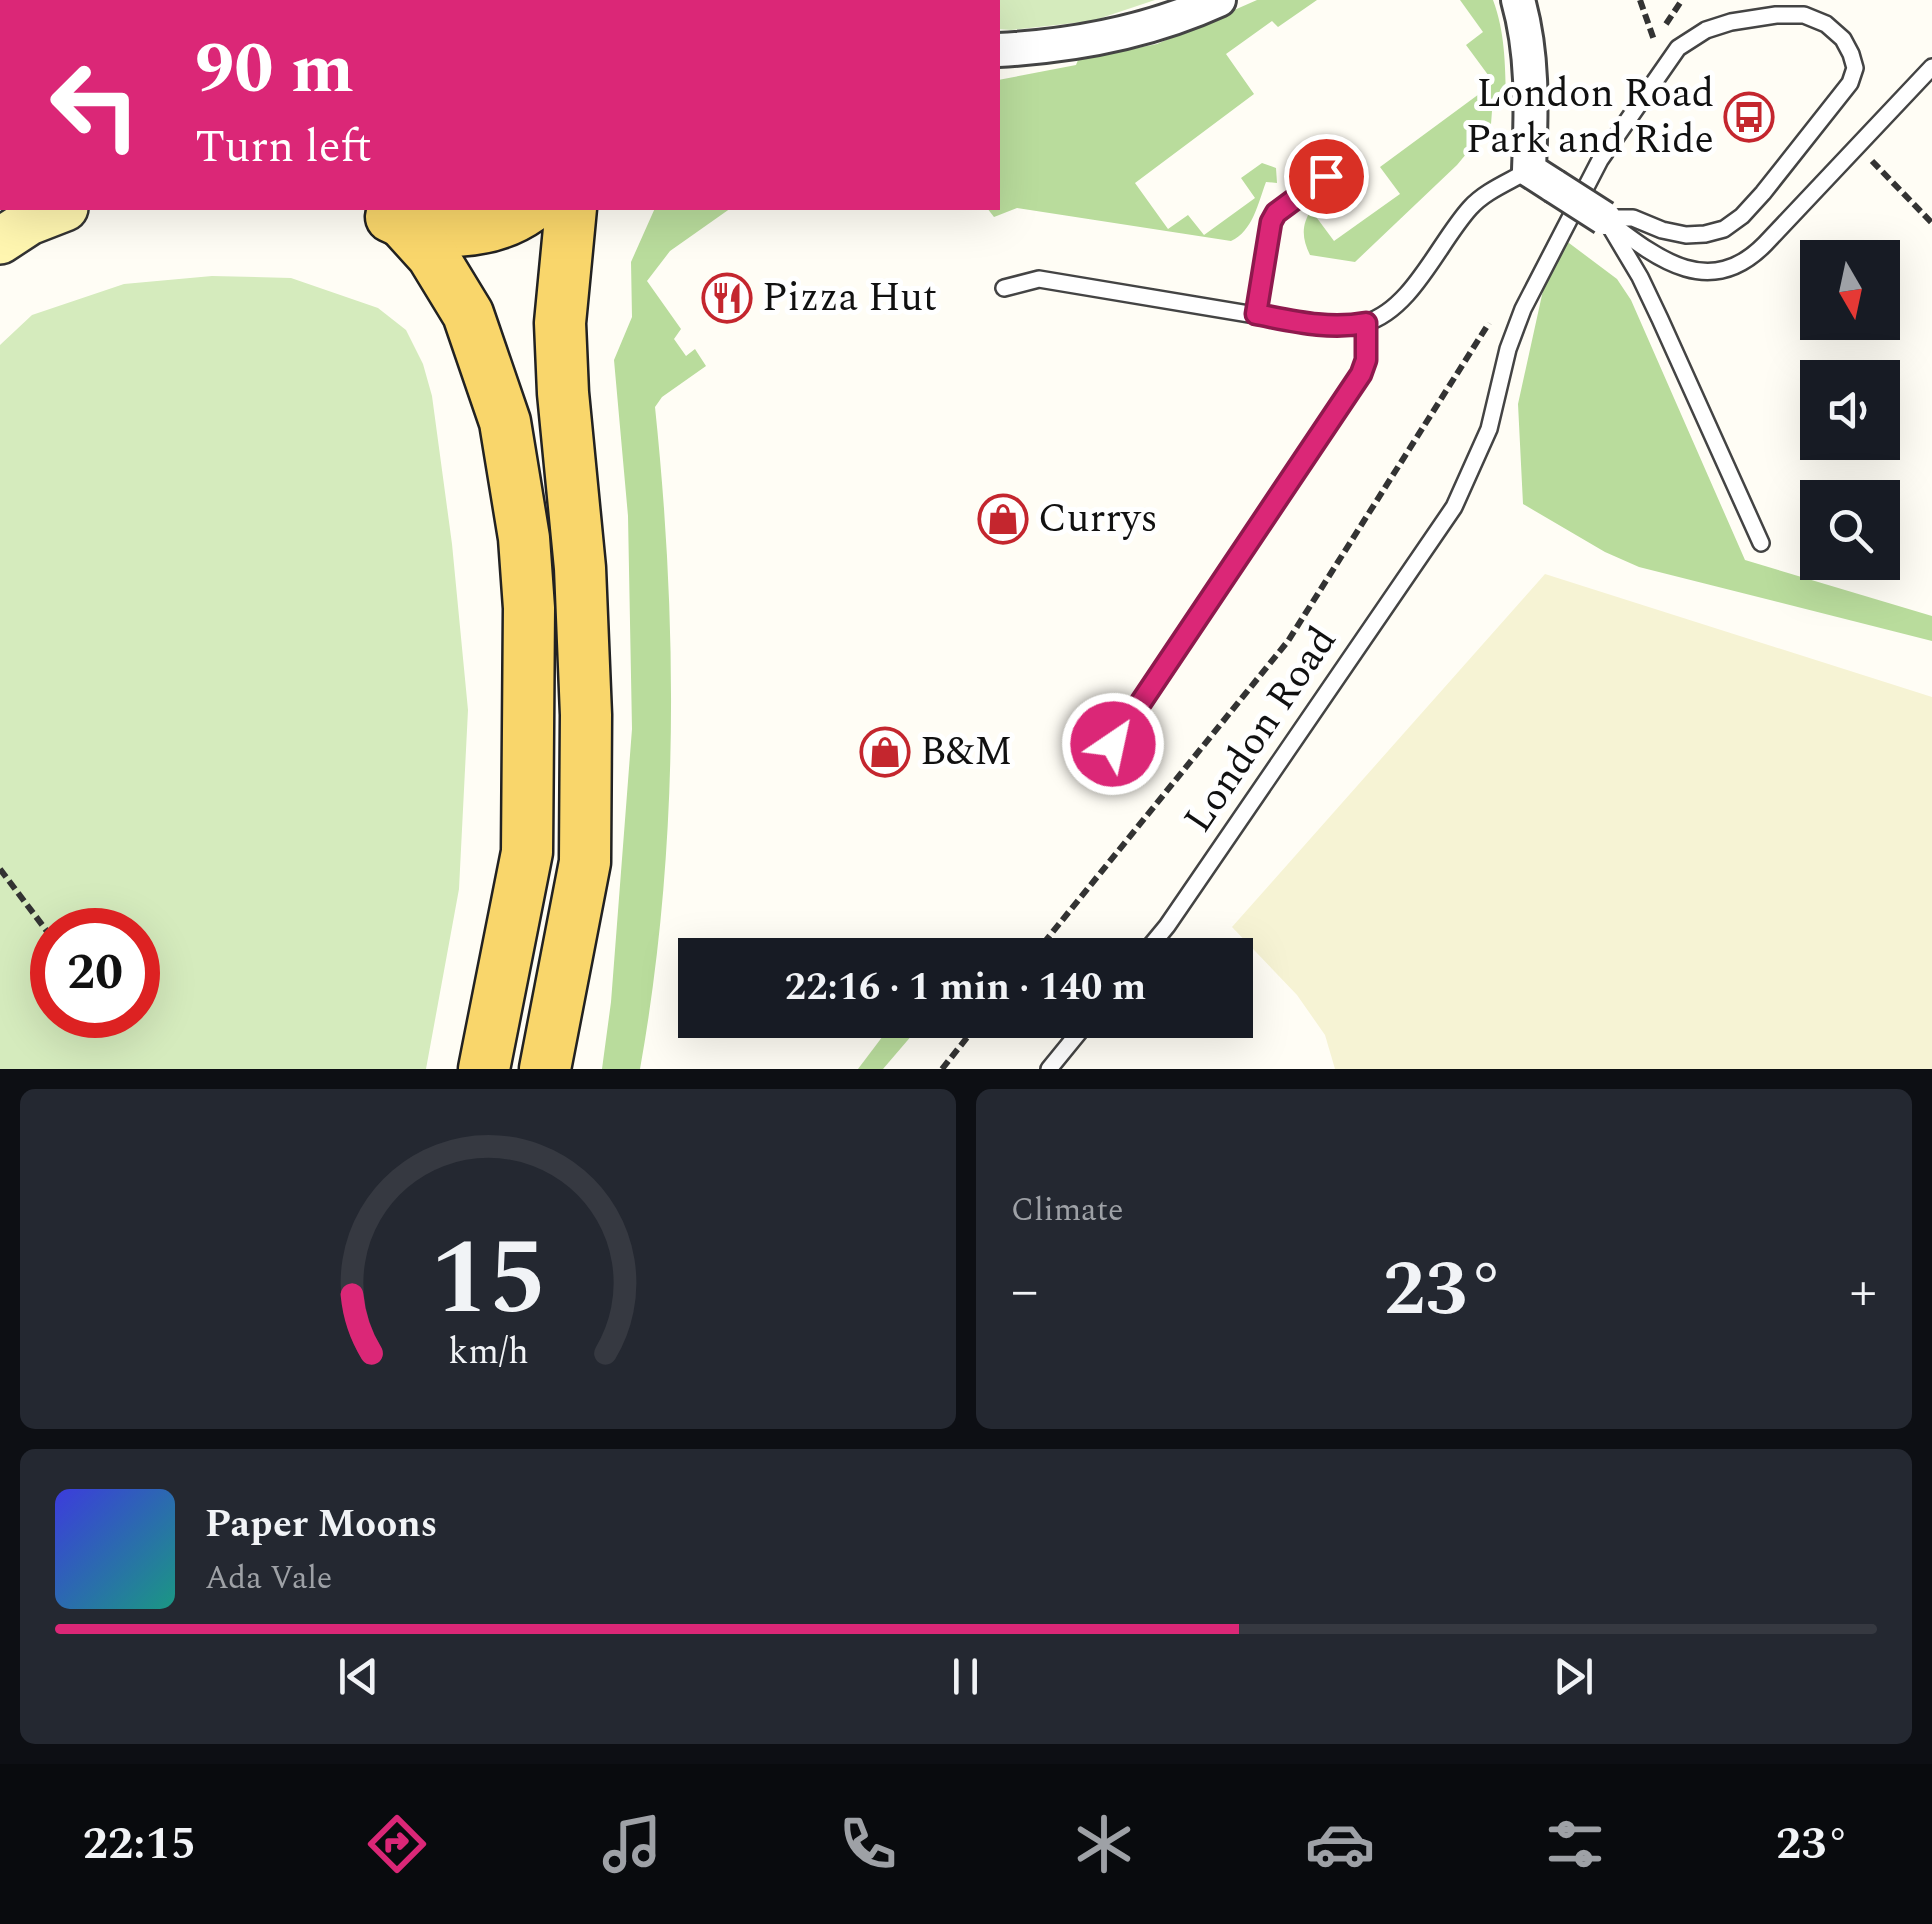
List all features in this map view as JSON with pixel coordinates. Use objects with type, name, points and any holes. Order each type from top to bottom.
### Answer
[{"type":"main road","points":[[378,212],[439,231],[479,229],[526,210]]},
{"type":"main road","points":[[545,1069],[585,862],[586,715],[580,568],[560,322],[571,210]]},
{"type":"main road","points":[[378,212],[432,255],[468,314],[505,422],[524,538],[529,608],[528,852],[484,1069]]},
{"type":"street","points":[[1000,50],[1052,47],[1120,34],[1219,0]]},
{"type":"street","points":[[1518,0],[1524,19],[1542,178],[1604,218]]},
{"type":"street","points":[[0,241],[29,222],[60,210]]},
{"type":"lane","name":"London Road","points":[[1156,938],[1454,507],[1489,429],[1508,349],[1523,309],[1600,160],[1678,48],[1706,30],[1776,15],[1804,16],[1826,24],[1843,39],[1854,68],[1850,83],[1742,216],[1724,229],[1686,235],[1633,218],[1604,218]]},
{"type":"lane","points":[[1604,218],[1673,266],[1686,270],[1722,269],[1740,264],[1758,251],[1932,67]]},
{"type":"lane","points":[[1256,314],[1271,222],[1276,213],[1326,176]]},
{"type":"lane","points":[[1004,288],[1039,279],[1347,327],[1366,323],[1393,307],[1471,207],[1495,189],[1542,178]]},
{"type":"lane","points":[[1604,218],[1640,277],[1761,543]]},
{"type":"lane","points":[[1113,744],[1361,374],[1366,360],[1366,323]]},
{"type":"lane","points":[[1049,1069],[1074,1038]]},
{"type":"path","points":[[1640,0],[1654,41]]},
{"type":"path","points":[[1856,146],[1932,223]]},
{"type":"path","points":[[1048,938],[1288,641],[1492,317]]},
{"type":"path","points":[[0,869],[30,909]]},
{"type":"path","points":[[942,1069],[967,1038]]},
{"type":"shaded area","points":[[1545,574],[1932,697],[1932,1069],[1335,1069],[1325,1035],[1297,995],[1253,949],[1253,938],[1243,938],[1232,927]]},
{"type":"green space","points":[[1000,0],[1155,0],[1092,21],[1000,29]]},
{"type":"green space","points":[[1257,0],[1317,0],[1278,27],[1272,21],[1226,54],[1254,94],[1135,183],[1168,229],[1188,215],[1204,235],[1255,198],[1241,178],[1262,163],[1276,168],[1277,183],[1266,182],[1245,231],[1231,241],[1017,208],[994,217],[989,210],[1000,210],[1000,80],[1157,44]]},
{"type":"green space","points":[[1460,0],[1493,0],[1500,24],[1506,97],[1493,98],[1491,124],[1457,165],[1355,262],[1310,255],[1304,232],[1311,210],[1334,241],[1400,194],[1380,167],[1494,83],[1466,45],[1483,32]]},
{"type":"green space","points":[[654,210],[728,210],[670,251],[647,281],[681,329],[674,339],[686,356],[695,349],[706,366],[662,397],[655,407],[671,655],[662,904],[640,1069],[602,1069],[611,1002],[632,729],[628,516],[614,360],[632,317],[631,262]]},
{"type":"green space","points":[[1565,240],[1617,279],[1631,300],[1745,560],[1800,576],[1800,580],[1812,580],[1932,616],[1932,641],[1639,567],[1605,552],[1523,504],[1518,404],[1549,263]]},
{"type":"green space","points":[[212,276],[291,278],[378,308],[406,330],[423,364],[432,396],[452,544],[468,710],[459,889],[426,1069],[0,1069],[0,345],[32,315],[124,284]]},
{"type":"green space","points":[[881,1038],[910,1038],[883,1069],[858,1069]]},
{"type":"place","name":"London Road Park and Ride","points":[[1749,117]]},
{"type":"place","name":"Pizza Hut","points":[[727,298]]},
{"type":"place","name":"Currys","points":[[1003,519]]},
{"type":"place","name":"B&M","points":[[885,752]]},
{"type":"route","points":[[1113,744],[1361,374],[1366,360],[1366,323],[1326,326],[1256,314],[1271,222],[1276,213],[1326,176]]}]
